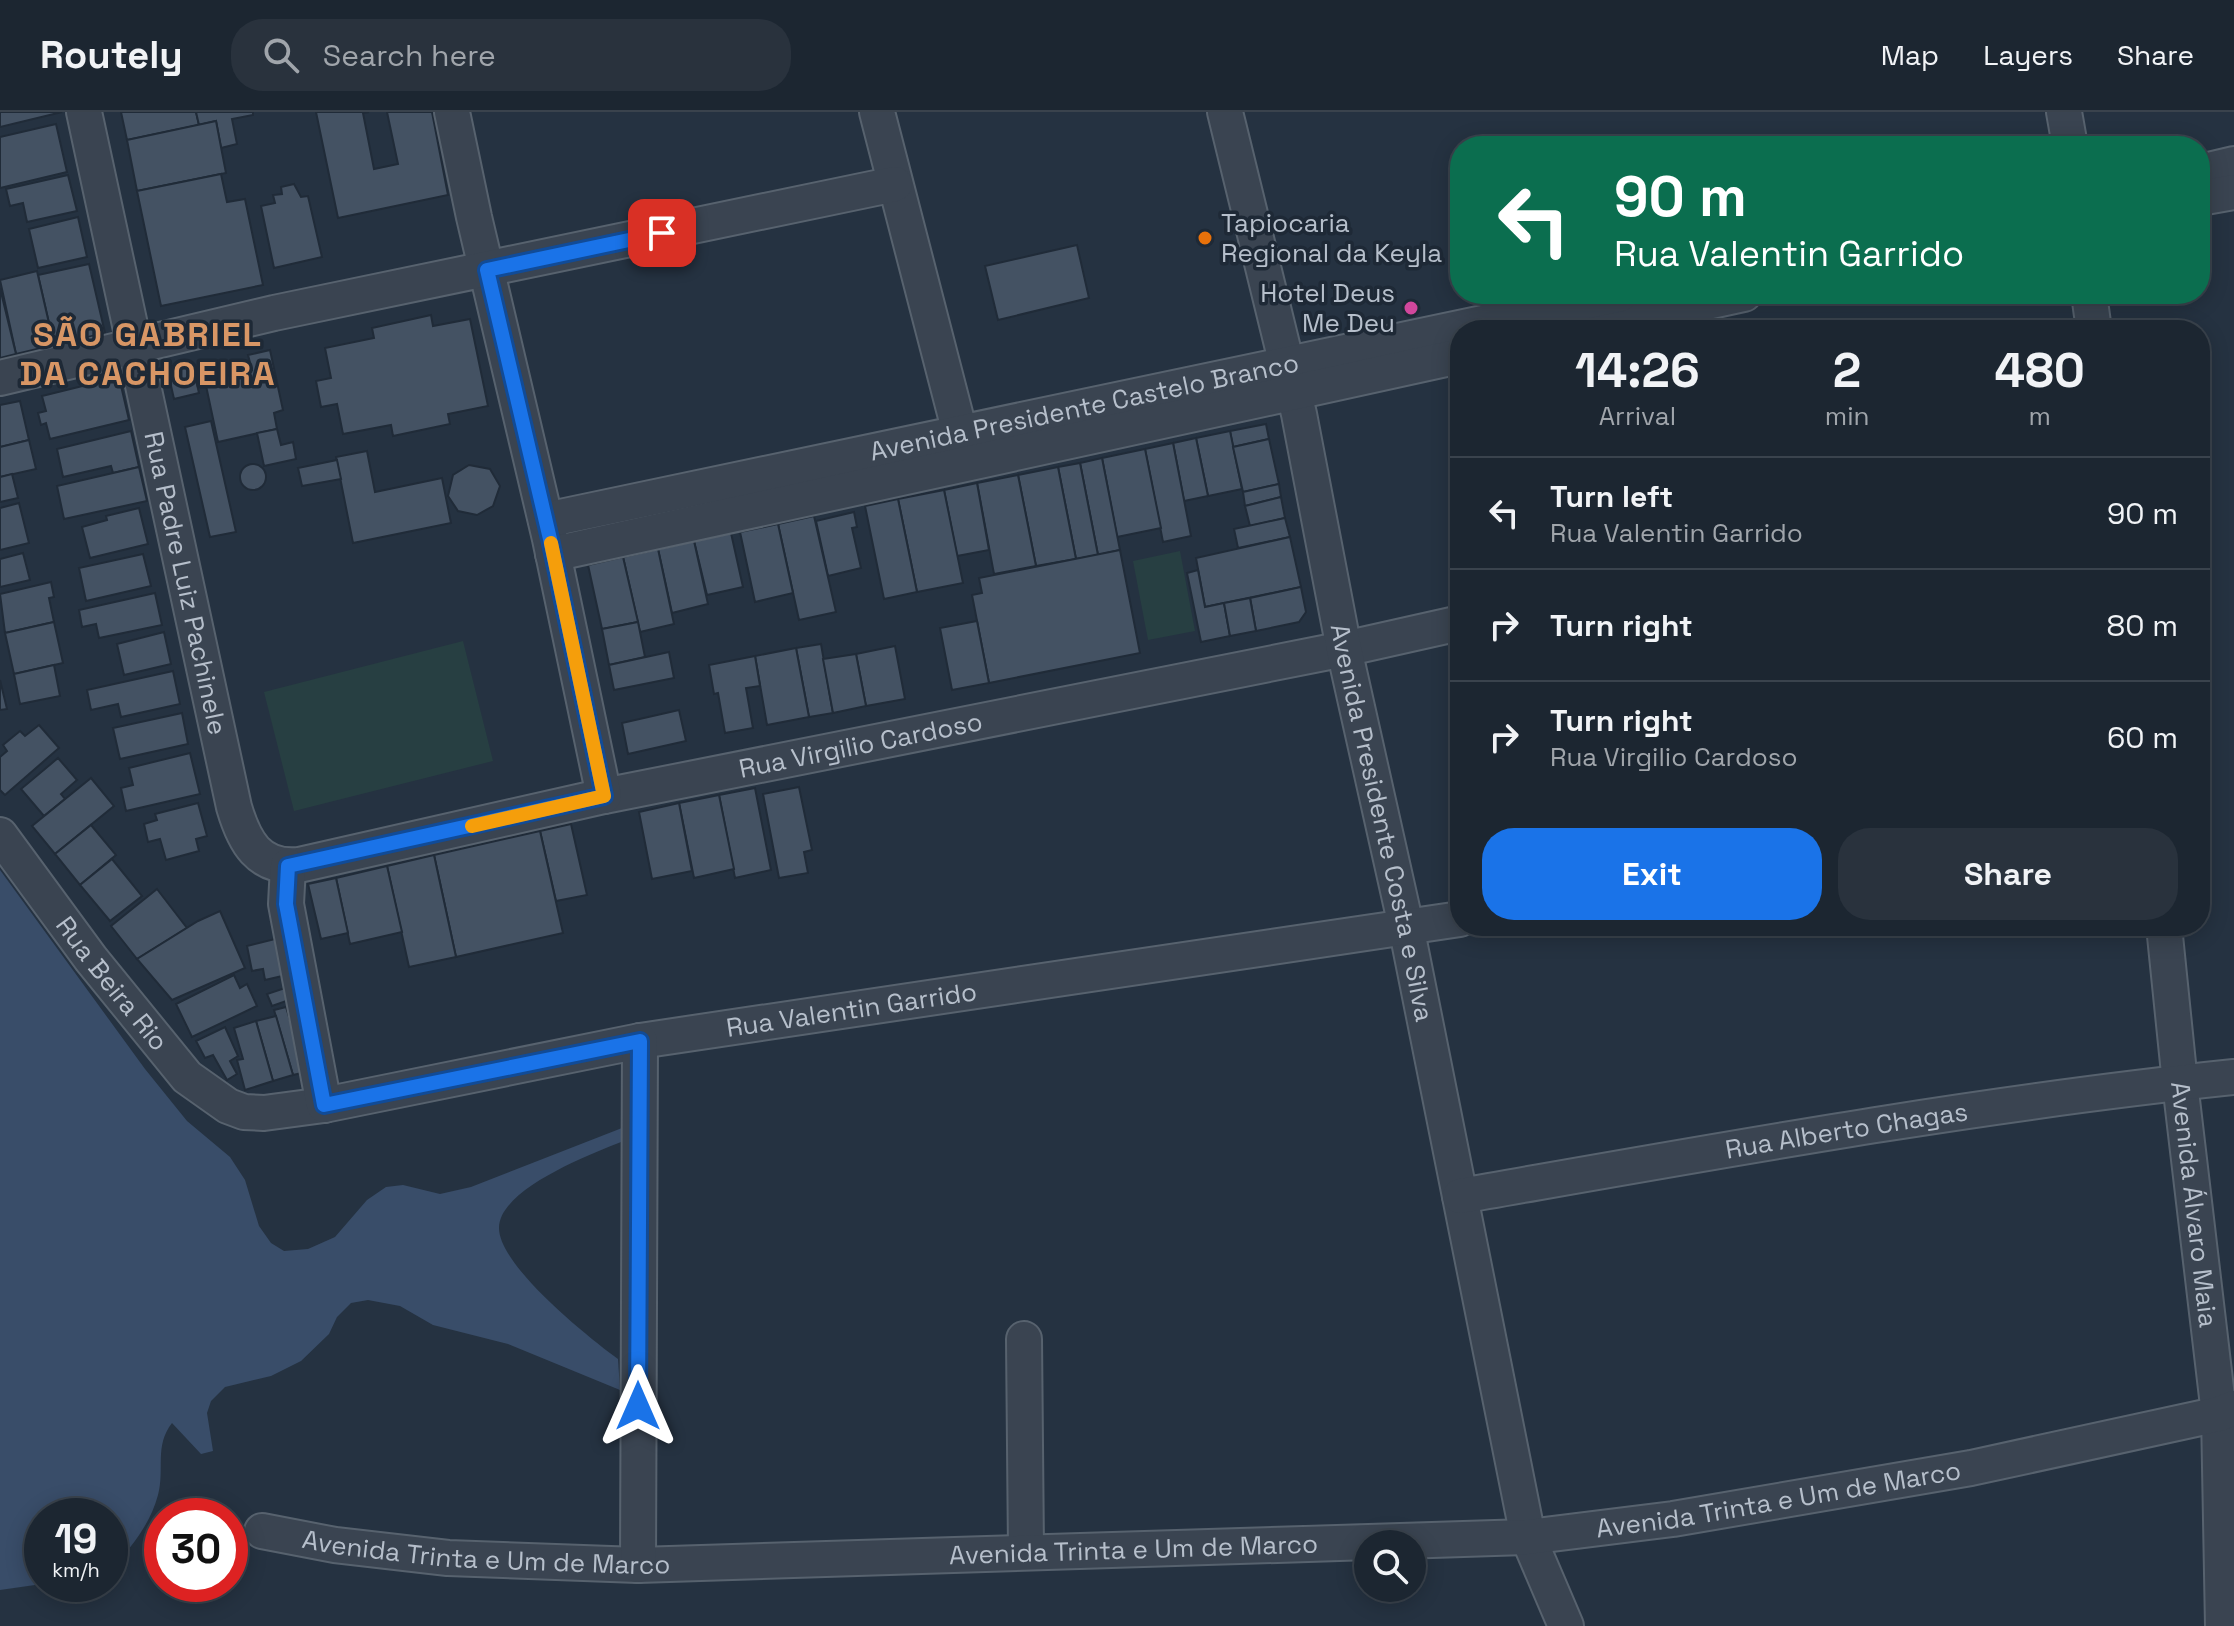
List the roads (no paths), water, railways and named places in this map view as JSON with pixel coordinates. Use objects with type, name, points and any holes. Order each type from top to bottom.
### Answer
[{"type":"street","name":"Rua Padre Luiz Pachinele","points":[[84,112],[234,807],[248,844],[275,862]]},
{"type":"street","points":[[452,112],[546,520],[604,796]]},
{"type":"street","points":[[877,112],[964,448]]},
{"type":"street","name":"Avenida Presidente Costa e Silva","points":[[1225,112],[1290,378],[1344,649],[1406,926],[1528,1537],[1566,1626]]},
{"type":"street","points":[[2064,112],[2068,136]]},
{"type":"street","points":[[2210,170],[2234,164]]},
{"type":"street","points":[[0,378],[274,313],[895,184]]},
{"type":"street","points":[[2210,196],[2234,192]]},
{"type":"street","name":"Avenida Presidente Castelo Branco","points":[[1519,320],[1582,304]]},
{"type":"street","points":[[1625,320],[1698,304]]},
{"type":"street","name":"Avenida Presidente Castelo Branco","points":[[553,554],[964,448],[1290,378],[1450,337]]},
{"type":"street","name":"Avenida Presidente Castelo Branco","points":[[1290,378],[1450,357]]},
{"type":"street","name":"Avenida Presidente Castelo Branco","points":[[546,520],[964,448]]},
{"type":"street","name":"Rua Virgilio Cardoso","points":[[275,862],[1450,625]]},
{"type":"street","name":"Rua Beira Rio","points":[[0,835],[91,959],[172,1060],[204,1091],[244,1112]]},
{"type":"street","points":[[275,862],[286,904],[324,1105]]},
{"type":"street","name":"Rua Valentin Garrido","points":[[244,1112],[279,1112],[324,1105],[640,1041],[1450,920]]},
{"type":"street","name":"Avenida Álvaro Maia","points":[[2165,936],[2180,1083],[2226,1411],[2223,1626]]},
{"type":"street","points":[[638,1565],[640,1041]]},
{"type":"street","name":"Rua Alberto Chagas","points":[[1460,1196],[1896,1121],[2046,1098],[2234,1077]]},
{"type":"street","points":[[1024,1339],[1026,1551]]},
{"type":"street","name":"Avenida Trinta e Um de Marco","points":[[262,1531],[335,1545],[448,1558],[638,1565],[1528,1537],[1673,1519],[1955,1471],[2226,1411]]},
{"type":"water","points":[[0,870],[145,1069],[187,1121],[230,1157],[245,1180],[259,1226],[271,1243],[284,1251],[308,1249],[335,1237],[367,1200],[386,1187],[403,1185],[440,1194],[471,1187],[622,1128],[621,1142],[569,1164],[514,1200],[503,1214],[499,1228],[503,1244],[513,1261],[547,1300],[618,1359],[620,1390],[508,1344],[433,1325],[400,1306],[368,1300],[351,1303],[337,1317],[329,1334],[301,1361],[271,1376],[225,1387],[211,1401],[207,1413],[213,1451],[201,1454],[172,1423],[163,1440],[157,1498],[144,1498],[144,1526],[128,1549],[128,1498],[24,1498],[24,1587],[0,1590]]},
{"type":"place","name":"Tapiocaria Regional da Keyla","points":[[1205,238]]},
{"type":"place","name":"Hotel Deus Me Deu","points":[[1411,308]]},
{"type":"district","name":"SÃO GABRIEL DA CACHOEIRA","points":[[148,354]]}]
